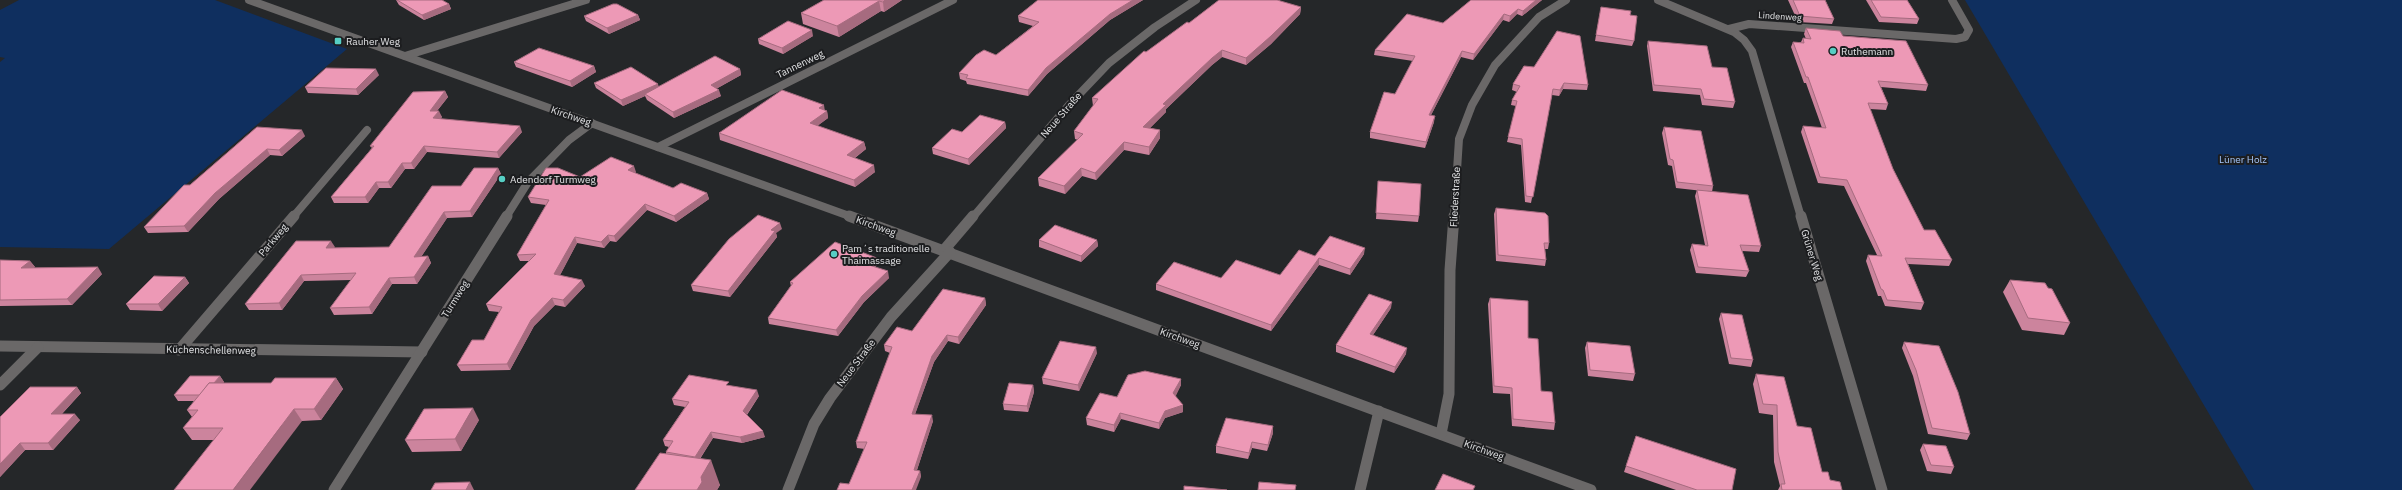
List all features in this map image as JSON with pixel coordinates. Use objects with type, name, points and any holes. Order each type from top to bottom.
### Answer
[{"type":"street","points":[[405,56],[586,0]]},
{"type":"street","name":"Tannenweg","points":[[658,147],[953,0]]},
{"type":"street","name":"Neue Straße","points":[[788,490],[814,424],[830,398],[891,318],[1068,106],[1109,63],[1155,27],[1196,0]]},
{"type":"street","name":"Fliederstraße","points":[[1441,434],[1449,394],[1450,270],[1458,143],[1472,105],[1495,65],[1539,17],[1566,0]]},
{"type":"street","points":[[1658,0],[1674,10],[1729,29]]},
{"type":"street","name":"Lindenweg","points":[[1729,29],[1749,24],[1956,39],[1965,37],[1969,30],[1952,0]]},
{"type":"street","name":"Kirchweg","points":[[257,1],[405,56],[947,251],[1591,490]]},
{"type":"street","name":"Grüner Weg","points":[[1729,29],[1740,35],[1752,51],[1882,490]]},
{"type":"street","name":"Turmweg","points":[[334,490],[528,182],[569,140],[592,123]]},
{"type":"street","name":"Parkweg","points":[[179,350],[367,130]]},
{"type":"street","name":"Küchenschellenweg","points":[[0,346],[179,350],[422,352]]},
{"type":"street","points":[[0,385],[38,347]]},
{"type":"street","points":[[1360,490],[1379,412]]},
{"type":"green space","points":[[19,0],[215,0],[347,49],[109,249],[0,247],[0,62],[5,58],[0,57],[0,10]]},
{"type":"green space","name":"Lüner Holz","points":[[1965,0],[2402,0],[2402,490],[2254,490]]},
{"type":"building","points":[[397,0],[442,0],[449,4],[422,15]]},
{"type":"building","points":[[824,0],[885,0],[883,2],[879,1],[837,26],[801,13]]},
{"type":"building","points":[[1038,0],[1133,0],[1110,14],[1046,68],[1028,90],[966,78],[968,75],[959,73],[976,55],[984,50],[996,55],[1039,22],[1018,16]]},
{"type":"building","points":[[1219,0],[1277,0],[1301,7],[1246,58],[1222,50],[1212,58],[1163,104],[1166,105],[1143,127],[1160,130],[1149,147],[1124,142],[1095,173],[1081,168],[1064,186],[1038,178],[1083,134],[1074,131],[1098,99],[1092,98],[1144,51],[1146,52],[1187,22],[1189,23]]},
{"type":"building","points":[[1471,0],[1536,0],[1523,11],[1518,9],[1510,16],[1504,14],[1474,54],[1462,51],[1429,115],[1435,116],[1426,142],[1370,132],[1384,92],[1395,94],[1415,56],[1375,50],[1407,14],[1443,23]]},
{"type":"building","points":[[1793,0],[1825,0],[1834,19],[1800,16]]},
{"type":"building","points":[[1871,0],[1907,0],[1919,19],[1881,17]]},
{"type":"building","points":[[613,4],[617,4],[638,15],[607,28],[584,16]]},
{"type":"building","points":[[1601,7],[1631,11],[1630,15],[1637,16],[1634,41],[1596,35]]},
{"type":"building","points":[[788,21],[812,30],[782,48],[758,39]]},
{"type":"building","points":[[1806,28],[1840,31],[1843,36],[1906,41],[1928,85],[1878,81],[1888,104],[1868,103],[1893,169],[1924,230],[1935,230],[1952,260],[1905,258],[1924,303],[1887,300],[1883,290],[1881,289],[1868,255],[1882,256],[1847,180],[1820,177],[1803,126],[1826,128],[1808,77],[1806,77],[1793,42],[1804,43],[1803,38],[1811,39]]},
{"type":"building","points":[[1557,31],[1580,36],[1588,85],[1564,83],[1560,90],[1553,89],[1533,197],[1526,196],[1522,139],[1508,137],[1517,101],[1512,100],[1520,86],[1513,84],[1524,66],[1534,67]]},
{"type":"building","points":[[1648,41],[1707,46],[1712,67],[1727,68],[1735,102],[1704,99],[1701,89],[1654,85]]},
{"type":"building","points":[[539,48],[594,66],[570,81],[514,62]]},
{"type":"building","points":[[715,56],[740,69],[711,85],[719,90],[673,112],[645,94]]},
{"type":"building","points":[[631,67],[658,84],[621,100],[594,83]]},
{"type":"building","points":[[326,68],[376,69],[356,89],[305,87]]},
{"type":"building","points":[[782,90],[824,105],[819,108],[827,111],[810,123],[864,142],[847,155],[874,165],[854,180],[719,133]]},
{"type":"building","points":[[445,91],[430,111],[439,111],[433,118],[520,126],[497,152],[424,146],[411,163],[402,163],[388,182],[376,182],[365,197],[331,197],[374,146],[370,146],[413,92]]},
{"type":"building","points":[[980,115],[1005,122],[968,159],[932,148],[952,129],[962,132]]},
{"type":"building","points":[[257,127],[302,130],[279,150],[267,149],[215,193],[184,226],[144,227],[184,185],[190,185]]},
{"type":"building","points":[[1664,127],[1701,131],[1713,186],[1677,182],[1673,160],[1670,159]]},
{"type":"building","points":[[611,157],[634,166],[628,170],[673,188],[681,183],[707,193],[674,216],[645,204],[614,236],[608,235],[601,242],[575,237],[554,274],[582,280],[563,300],[552,298],[531,320],[507,364],[457,365],[472,340],[484,340],[502,307],[486,304],[536,254],[517,255],[549,200],[528,197],[546,168],[558,168],[580,177]]},
{"type":"building","points":[[474,168],[498,168],[470,211],[444,212],[414,257],[428,256],[414,277],[389,278],[369,307],[330,308],[356,273],[301,275],[279,303],[245,304],[296,241],[331,241],[326,248],[389,247],[432,186],[461,186]]},
{"type":"building","points":[[1378,181],[1421,184],[1419,216],[1376,213]]},
{"type":"building","points":[[1697,190],[1748,195],[1761,246],[1740,245],[1749,271],[1698,267],[1692,244],[1708,246]]},
{"type":"building","points":[[1496,208],[1545,213],[1548,216],[1549,243],[1544,243],[1546,260],[1498,255]]},
{"type":"building","points":[[758,215],[780,223],[771,230],[775,231],[728,291],[691,285],[729,239]]},
{"type":"building","points":[[1055,225],[1097,240],[1081,256],[1039,240]]},
{"type":"building","points":[[1330,236],[1365,248],[1350,269],[1319,258],[1271,325],[1156,284],[1174,262],[1221,278],[1236,260],[1280,275],[1299,250],[1315,256]]},
{"type":"building","points":[[835,242],[877,258],[869,265],[888,271],[862,296],[836,330],[768,318],[793,283],[790,282]]},
{"type":"building","points":[[0,260],[30,261],[21,268],[98,267],[67,299],[0,300]]},
{"type":"building","points":[[154,276],[185,277],[158,304],[126,304]]},
{"type":"building","points":[[2010,280],[2045,283],[2048,288],[2052,289],[2070,323],[2028,318]]},
{"type":"building","points":[[943,289],[985,298],[958,337],[947,335],[932,356],[912,414],[932,415],[914,470],[920,471],[912,490],[837,490],[840,483],[849,484],[867,442],[856,442],[892,347],[884,345],[897,327],[912,331]]},
{"type":"building","points":[[1369,294],[1392,302],[1370,334],[1407,348],[1395,367],[1336,345]]},
{"type":"building","points":[[1490,298],[1528,301],[1528,338],[1538,339],[1541,391],[1552,392],[1555,423],[1513,419],[1512,388],[1494,386]]},
{"type":"building","points":[[1721,313],[1742,315],[1753,360],[1731,358]]},
{"type":"building","points":[[1060,341],[1096,347],[1078,385],[1042,378]]},
{"type":"building","points":[[1587,342],[1630,346],[1635,374],[1590,370]]},
{"type":"building","points":[[1904,342],[1939,346],[1958,392],[1970,434],[1932,428],[1916,370]]},
{"type":"building","points":[[1145,371],[1181,379],[1173,393],[1183,405],[1165,411],[1159,423],[1120,413],[1114,425],[1086,418],[1100,393],[1117,397],[1128,375]]},
{"type":"building","points":[[1756,374],[1784,377],[1797,426],[1811,428],[1822,472],[1828,472],[1830,480],[1840,482],[1842,490],[1782,490],[1781,484],[1785,484],[1778,452],[1777,405],[1763,404]]},
{"type":"building","points":[[689,375],[729,382],[726,385],[757,390],[743,411],[763,431],[740,437],[711,432],[695,457],[666,452],[673,441],[663,440],[689,402],[672,399]]},
{"type":"building","points":[[190,376],[220,376],[214,383],[209,383],[200,395],[174,395]]},
{"type":"building","points":[[275,378],[336,378],[314,409],[294,409],[233,490],[174,490],[223,428],[183,428],[198,410],[187,410],[209,383],[271,383]]},
{"type":"building","points":[[1009,383],[1033,385],[1027,406],[1003,404]]},
{"type":"building","points":[[30,387],[77,387],[51,414],[75,414],[48,443],[20,443],[0,464],[0,417]]},
{"type":"building","points":[[473,408],[455,439],[405,440],[424,409]]},
{"type":"building","points":[[1226,418],[1273,426],[1268,445],[1252,442],[1249,453],[1216,446]]},
{"type":"building","points":[[1636,436],[1736,469],[1732,490],[1697,490],[1626,466]]},
{"type":"building","points":[[1923,444],[1946,446],[1954,467],[1931,465]]},
{"type":"building","points":[[660,453],[711,460],[701,477],[702,482],[697,490],[635,490]]},
{"type":"building","points":[[1443,474],[1475,486],[1473,490],[1435,490]]},
{"type":"building","points":[[470,482],[466,490],[431,490],[435,483]]},
{"type":"building","points":[[1259,482],[1296,485],[1295,490],[1258,490]]},
{"type":"building","points":[[1184,486],[1227,490],[1184,490]]},
{"type":"place","name":"Rauher Weg","points":[[338,41]]},
{"type":"place","name":"Ruthemann","points":[[1833,51]]},
{"type":"place","name":"Adendorf Turmweg","points":[[502,179]]},
{"type":"place","name":"Pam´s traditionelle Thaimassage","points":[[834,254]]}]
